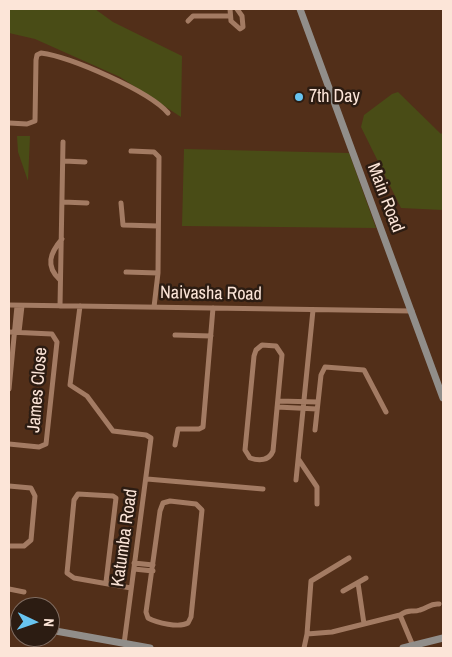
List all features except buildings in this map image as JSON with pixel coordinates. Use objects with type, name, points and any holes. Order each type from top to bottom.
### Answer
[{"type":"street","points":[[230,9],[230,16],[236,27],[241,29],[244,21],[238,9]]},
{"type":"street","name":"Main Road","points":[[300,9],[443,398]]},
{"type":"street","points":[[188,21],[193,16],[230,16]]},
{"type":"street","points":[[9,124],[34,122],[36,113],[36,60],[37,55],[41,53],[88,68],[158,104],[168,113]]},
{"type":"street","points":[[60,306],[63,142]]},
{"type":"street","points":[[131,151],[154,152],[158,155],[158,273],[154,307]]},
{"type":"street","points":[[64,161],[85,162]]},
{"type":"street","points":[[63,202],[87,203]]},
{"type":"street","points":[[121,203],[123,225],[158,226]]},
{"type":"street","points":[[60,280],[52,271],[51,254],[53,248],[62,239]]},
{"type":"street","points":[[126,272],[158,273]]},
{"type":"street","name":"Naivasha Road","points":[[9,306],[412,311]]},
{"type":"street","name":"James Close","points":[[9,389],[10,353],[20,306]]},
{"type":"street","name":"James Close","points":[[80,306],[70,378],[71,387],[87,396],[112,431],[150,436]]},
{"type":"street","points":[[176,445],[178,429],[199,429],[203,426],[214,308]]},
{"type":"street","points":[[296,480],[313,310]]},
{"type":"street","name":"James Close","points":[[9,444],[42,447],[46,444],[57,346],[56,338],[52,334],[14,332]]},
{"type":"street","points":[[175,335],[211,336]]},
{"type":"street","points":[[262,345],[276,346],[281,352],[278,404],[272,454],[264,460],[250,458],[245,450],[254,356],[256,350],[262,345]]},
{"type":"street","points":[[315,430],[320,375],[324,367],[359,369],[368,376],[386,412]]},
{"type":"street","points":[[303,406],[318,402]]},
{"type":"street","points":[[278,404],[317,409]]},
{"type":"street","name":"Katumba Road","points":[[124,644],[147,479],[150,436]]},
{"type":"street","points":[[298,459],[317,487],[317,504]]},
{"type":"street","points":[[147,479],[263,489]]},
{"type":"street","points":[[9,486],[31,488],[35,496],[31,540],[24,546],[9,546]]},
{"type":"street","points":[[106,582],[116,498],[112,496],[78,494],[74,500],[67,573],[74,578],[106,582],[131,588]]},
{"type":"street","points":[[170,501],[198,504],[202,512],[191,617],[187,624],[154,621],[147,616],[153,568],[160,511],[163,503],[170,501]]},
{"type":"street","points":[[304,648],[307,634],[310,583],[315,577],[349,558]]},
{"type":"street","points":[[134,566],[153,568]]},
{"type":"street","points":[[343,591],[366,578]]},
{"type":"street","points":[[358,582],[364,624]]},
{"type":"street","points":[[9,589],[24,592]]},
{"type":"street","points":[[307,634],[329,632],[400,615],[408,610],[418,611],[430,604],[439,604]]},
{"type":"street","points":[[400,615],[413,646]]},
{"type":"street","points":[[60,632],[150,648]]},
{"type":"street","points":[[403,648],[443,638]]},
{"type":"green space","points":[[9,9],[95,9],[113,22],[182,56],[181,117],[120,77],[35,39],[9,33]]},
{"type":"green space","points":[[398,92],[441,134],[443,132],[443,210],[401,208],[361,127],[364,115],[392,94]]},
{"type":"green space","points":[[17,136],[30,136],[28,181],[18,152]]},
{"type":"green space","points":[[184,149],[349,153],[376,228],[182,226]]},
{"type":"place","name":"7th Day","points":[[299,97]]}]
